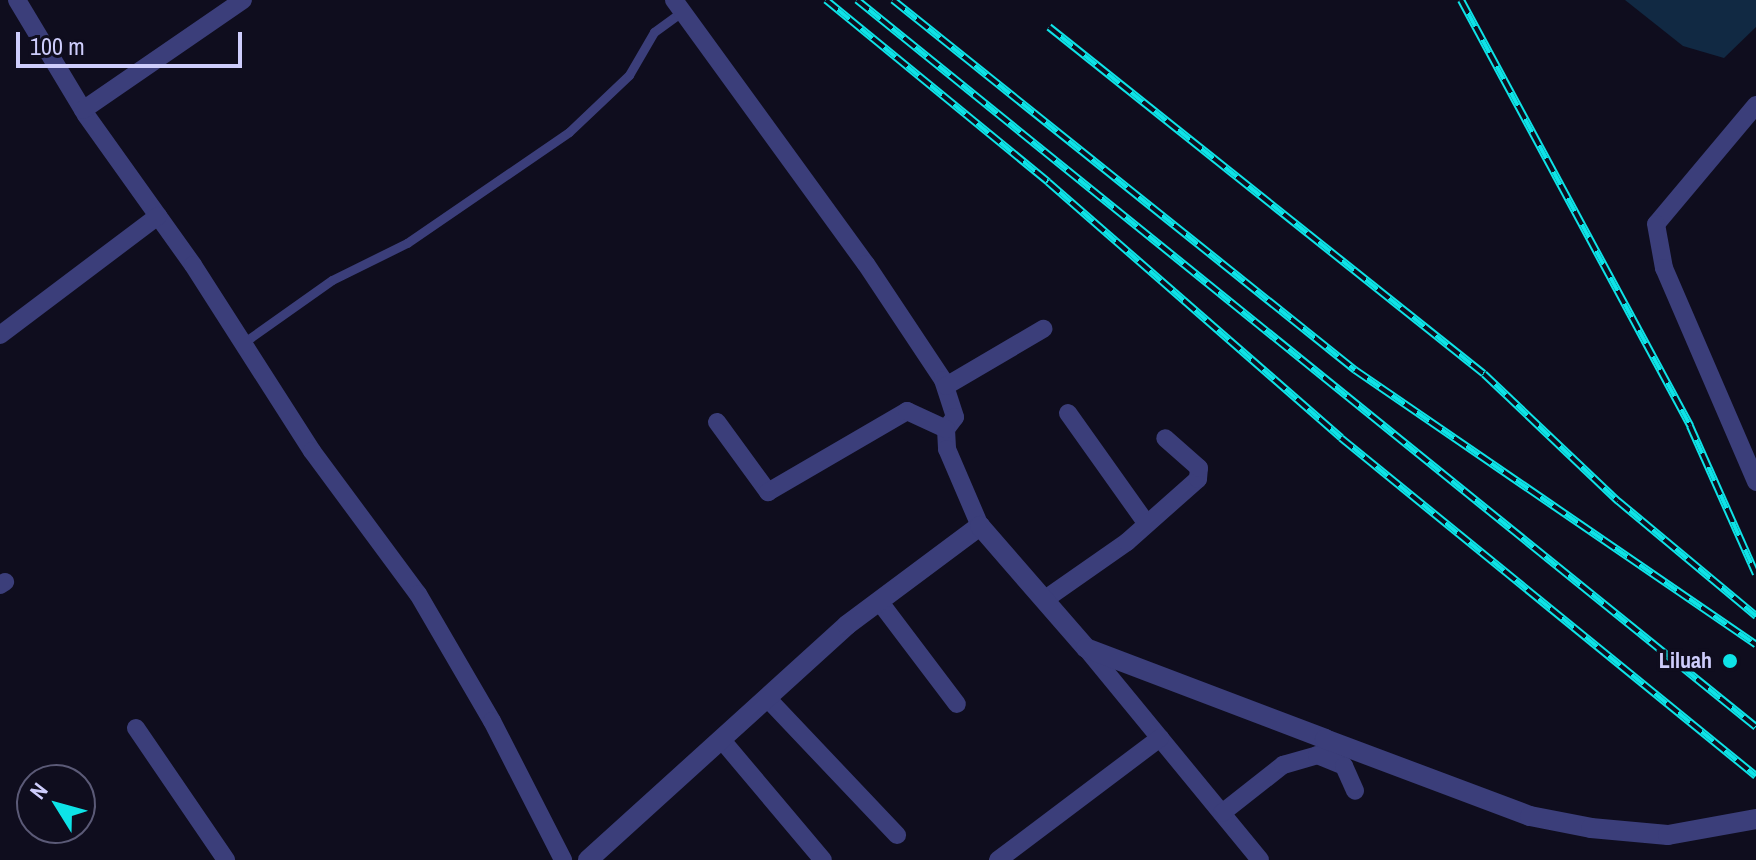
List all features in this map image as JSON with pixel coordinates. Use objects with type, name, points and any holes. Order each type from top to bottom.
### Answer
[{"type":"street","points":[[17,0],[83,110],[158,216],[321,464],[418,594],[492,721],[563,860]]},
{"type":"street","points":[[83,110],[243,0]]},
{"type":"street","points":[[678,6],[866,264],[946,386],[955,417],[946,429],[947,449],[980,526],[1086,648],[1260,860]]},
{"type":"street","points":[[1756,105],[1656,224],[1664,268],[1756,482]]},
{"type":"street","points":[[0,335],[158,216]]},
{"type":"street","points":[[946,386],[1043,329]]},
{"type":"street","points":[[717,422],[761,487],[772,492],[907,411],[946,429]]},
{"type":"street","points":[[1068,413],[1147,524]]},
{"type":"street","points":[[1044,600],[1147,524],[1201,475],[1165,438]]},
{"type":"street","points":[[588,860],[879,601],[980,526]]},
{"type":"street","points":[[879,601],[957,704]]},
{"type":"street","points":[[1086,648],[1530,816],[1591,828],[1668,835],[1756,819]]},
{"type":"street","points":[[767,698],[897,835]]},
{"type":"street","points":[[136,728],[226,860]]},
{"type":"street","points":[[998,860],[1160,738]]},
{"type":"street","points":[[721,739],[823,860]]},
{"type":"street","points":[[1222,813],[1283,765],[1317,755],[1344,766],[1355,791]]},
{"type":"lane","points":[[243,343],[332,280],[407,243],[569,132],[629,75],[654,32],[678,6]]},
{"type":"water","points":[[1625,0],[1756,0],[1756,27],[1724,58],[1683,46]]},
{"type":"railway","points":[[826,0],[1048,182],[1341,438],[1756,776]]},
{"type":"railway","points":[[857,0],[1756,727]]},
{"type":"railway","points":[[893,0],[1355,370],[1756,645]]},
{"type":"railway","points":[[1461,0],[1690,426],[1756,574]]},
{"type":"railway","points":[[1049,27],[1484,374],[1618,501],[1756,616]]},
{"type":"place","name":"Liluah","points":[[1730,661]]}]
